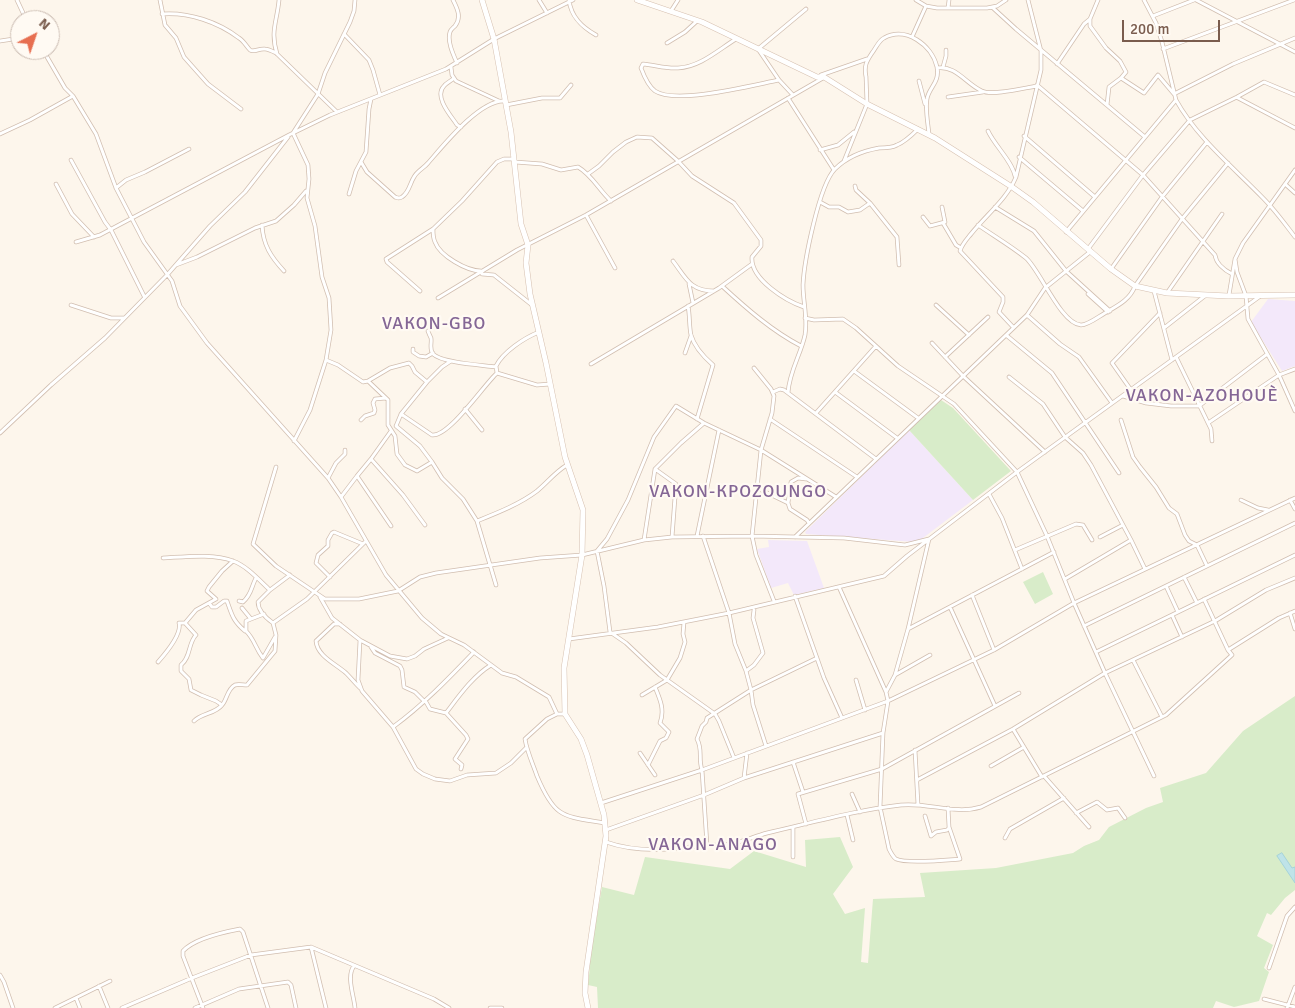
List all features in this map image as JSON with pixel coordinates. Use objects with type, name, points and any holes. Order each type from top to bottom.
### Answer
[{"type":"main road","points":[[482,0],[494,39],[515,161],[522,224],[528,245],[526,263],[532,306],[567,465],[583,510],[582,555],[564,676],[565,714],[584,745],[606,827],[606,842],[586,972],[585,993],[588,1008]]},
{"type":"main road","points":[[637,0],[697,20],[817,77],[824,77],[867,104],[928,134],[1033,202],[1088,251],[1135,286],[1167,293],[1228,296],[1295,295]]},
{"type":"street","points":[[160,0],[165,24],[176,38],[184,57],[200,76],[241,109]]},
{"type":"street","points":[[278,0],[273,34],[278,55]]},
{"type":"street","points":[[0,433],[60,376],[105,338],[144,296],[167,275],[210,226],[245,192],[275,151],[291,134],[318,94],[325,73],[354,11],[354,0]]},
{"type":"street","points":[[452,0],[458,9],[458,21],[451,30],[450,45],[457,63]]},
{"type":"street","points":[[539,0],[547,13]]},
{"type":"street","points":[[671,11],[678,0]]},
{"type":"street","points":[[916,0],[926,6],[948,8],[993,8],[1006,0]]},
{"type":"street","points":[[948,8],[949,0]]},
{"type":"street","points":[[1014,327],[999,312],[1003,298],[962,254],[961,248],[978,225],[1012,188],[1016,176],[1019,156],[1041,70],[1041,51],[1028,0]]},
{"type":"street","points":[[1098,0],[1090,19],[1090,26],[1106,48],[1120,61],[1126,72],[1109,87],[1107,105]]},
{"type":"street","points":[[1144,0],[1153,16],[1164,49],[1176,100],[1207,142],[1270,206],[1295,237]]},
{"type":"street","points":[[1153,16],[1195,0],[1295,52]]},
{"type":"street","points":[[1164,49],[1294,0]]},
{"type":"street","points":[[76,242],[95,238],[291,134],[337,112],[451,66],[494,39],[570,1],[571,12],[580,24],[596,35]]},
{"type":"street","points":[[912,37],[926,6]]},
{"type":"street","points":[[793,95],[779,80],[758,49],[806,8]]},
{"type":"street","points":[[993,8],[1041,51],[1145,136]]},
{"type":"street","points":[[162,14],[173,13],[205,20],[239,37],[250,50],[266,49],[278,55],[337,112]]},
{"type":"street","points":[[1057,64],[1084,24],[1090,19]]},
{"type":"street","points":[[667,43],[685,32],[697,20]]},
{"type":"street","points":[[344,34],[368,60],[373,70],[380,96]]},
{"type":"street","points":[[844,162],[867,104],[866,77],[868,58],[883,38],[898,35],[912,37],[920,41],[930,52],[937,68],[936,83],[927,99],[928,134]]},
{"type":"street","points":[[736,38],[698,63],[690,66],[670,68],[643,64],[641,68],[654,90],[660,94],[678,96],[716,92],[779,80]]},
{"type":"street","points":[[1174,94],[1233,64],[1295,38]]},
{"type":"street","points":[[943,67],[946,50]]},
{"type":"street","points":[[817,77],[868,58]]},
{"type":"street","points":[[49,60],[96,134],[116,188],[153,256],[174,286],[180,306],[207,343],[328,478],[341,497],[365,542],[398,591],[433,629],[474,652],[502,673],[516,677],[549,697],[557,714]]},
{"type":"street","points":[[451,66],[456,81],[504,102]]},
{"type":"street","points":[[937,68],[943,67],[955,71],[964,80],[983,92]]},
{"type":"street","points":[[1121,78],[1144,93],[1158,75],[1174,94]]},
{"type":"street","points":[[438,298],[517,250],[611,201],[824,77]]},
{"type":"street","points":[[454,78],[442,86],[442,101],[461,128]]},
{"type":"street","points":[[919,81],[928,114]]},
{"type":"street","points":[[795,537],[1006,335],[1027,314],[1045,288],[1088,251],[1143,175],[1190,120],[1264,82],[1295,95]]},
{"type":"street","points":[[361,162],[367,172],[395,197],[399,198],[406,194],[414,175],[426,166],[437,151],[484,106],[542,98],[560,98],[571,85]]},
{"type":"street","points":[[948,97],[983,92],[1014,91],[1037,86]]},
{"type":"street","points":[[1037,86],[1143,175],[1215,255],[1215,260],[1232,274]]},
{"type":"street","points":[[0,134],[30,120],[72,96]]},
{"type":"street","points":[[1237,97],[1295,128]]},
{"type":"street","points":[[788,98],[834,170]]},
{"type":"street","points":[[348,194],[367,146],[369,109],[372,99]]},
{"type":"street","points":[[1066,232],[1176,100]]},
{"type":"street","points":[[788,393],[790,379],[806,329],[804,308],[805,270],[820,202],[829,177],[844,162],[862,151],[897,146],[919,129]]},
{"type":"street","points":[[988,131],[993,143],[1014,170],[1016,176]]},
{"type":"street","points":[[820,150],[838,144],[855,132]]},
{"type":"street","points":[[291,134],[308,165],[307,198],[315,226],[322,276],[329,298],[331,330],[326,360],[310,410],[294,441]]},
{"type":"street","points":[[588,174],[626,142],[642,136],[656,140],[692,176],[725,196],[740,209],[761,240],[761,246],[752,257],[752,264],[758,274],[772,289],[804,308]]},
{"type":"street","points":[[1024,136],[1095,197]]},
{"type":"street","points":[[1111,269],[1162,197],[1207,142]]},
{"type":"street","points":[[116,188],[126,180],[189,148]]},
{"type":"street","points":[[1019,156],[1083,211]]},
{"type":"street","points":[[420,291],[386,259],[433,229],[462,201],[497,162],[504,159],[542,164],[561,170],[578,167],[588,174],[611,201]]},
{"type":"street","points":[[71,160],[111,230],[144,296]]},
{"type":"street","points":[[978,225],[1026,258],[1036,269],[1052,300],[1080,325],[1109,311],[1130,297],[1135,286],[1182,219],[1228,163]]},
{"type":"street","points":[[1228,296],[1235,259],[1243,243],[1295,170]]},
{"type":"street","points":[[56,184],[72,214],[95,238]]},
{"type":"street","points":[[1285,184],[1295,193]]},
{"type":"street","points":[[855,186],[856,190],[870,203],[897,237],[899,265]]},
{"type":"street","points":[[175,266],[276,221],[299,200],[307,189]]},
{"type":"street","points":[[820,202],[829,207],[839,207],[848,212],[860,210],[870,203]]},
{"type":"street","points":[[942,207],[944,222],[942,222]]},
{"type":"street","points":[[996,207],[1034,231],[1065,272],[1109,311]]},
{"type":"street","points":[[1167,293],[1222,214]]},
{"type":"street","points":[[586,215],[615,268]]},
{"type":"street","points":[[923,217],[930,226],[942,222]]},
{"type":"street","points":[[942,222],[956,245],[961,248]]},
{"type":"street","points":[[262,226],[262,235],[266,248],[284,272]]},
{"type":"street","points":[[433,229],[433,236],[438,247],[455,262],[472,271],[481,271],[482,274],[494,275],[532,306]]},
{"type":"street","points":[[1235,259],[1237,272],[1246,296],[1248,319],[1266,355],[1279,375],[1295,411]]},
{"type":"street","points":[[673,261],[688,282],[699,290],[714,291]]},
{"type":"street","points":[[592,364],[722,286],[752,264]]},
{"type":"street","points":[[688,282],[693,303]]},
{"type":"street","points":[[722,286],[772,327],[801,346]]},
{"type":"street","points":[[1154,291],[1174,359],[1208,423],[1212,440]]},
{"type":"street","points":[[1164,328],[1206,295]]},
{"type":"street","points":[[568,639],[684,622],[884,576],[1017,472],[1259,296]]},
{"type":"street","points":[[71,305],[111,318],[124,318]]},
{"type":"street","points":[[936,305],[969,335]]},
{"type":"street","points":[[686,353],[691,336],[688,306]]},
{"type":"street","points":[[1238,312],[1248,319]]},
{"type":"street","points":[[1131,390],[1112,363],[1160,313]]},
{"type":"street","points":[[1027,314],[1060,344],[1079,357],[1112,403]]},
{"type":"street","points":[[945,357],[988,317]]},
{"type":"street","points":[[805,318],[814,320],[843,319],[861,332],[898,366],[954,404],[1017,472],[1047,536],[1105,673],[1154,776]]},
{"type":"street","points":[[428,331],[433,354]]},
{"type":"street","points":[[497,372],[498,361],[505,354],[538,332]]},
{"type":"street","points":[[1006,335],[1052,373],[1119,473]]},
{"type":"street","points":[[691,336],[706,359],[713,365],[697,419]]},
{"type":"street","points":[[932,344],[963,376],[1045,452]]},
{"type":"street","points":[[816,413],[876,346]]},
{"type":"street","points":[[413,349],[413,352],[419,356],[426,357],[433,354],[451,361],[496,367]]},
{"type":"street","points":[[1123,396],[1146,403],[1171,406],[1199,406],[1266,355]]},
{"type":"street","points":[[326,360],[338,364],[363,382],[368,382],[386,398],[389,403],[387,419],[390,431],[395,436],[397,454],[405,465],[417,471],[432,462]]},
{"type":"street","points":[[401,361],[410,364],[414,372],[427,382]]},
{"type":"street","points":[[451,361],[427,382],[402,414],[396,426],[420,446],[442,478],[463,499],[477,521],[496,585]]},
{"type":"street","points":[[368,382],[390,368],[406,364]]},
{"type":"street","points":[[754,368],[773,392],[773,406],[761,450],[752,536],[756,555],[774,601]]},
{"type":"street","points":[[1208,423],[1279,375],[1295,369]]},
{"type":"street","points":[[854,371],[918,418]]},
{"type":"street","points":[[497,372],[537,385],[550,384]]},
{"type":"street","points":[[402,414],[432,435],[442,433],[497,372]]},
{"type":"street","points":[[1009,377],[1043,404],[1065,437],[1083,453],[1132,540],[1145,569]]},
{"type":"street","points":[[773,392],[780,389],[788,393],[876,459]]},
{"type":"street","points":[[835,392],[897,438]]},
{"type":"street","points":[[361,420],[365,416],[374,413],[373,403],[375,399],[386,398]]},
{"type":"street","points":[[597,551],[607,539],[628,500],[654,437],[676,406],[704,423],[761,450],[836,497]]},
{"type":"street","points":[[465,409],[482,430]]},
{"type":"street","points":[[770,420],[857,477]]},
{"type":"street","points":[[1121,420],[1133,457],[1169,508],[1177,514],[1189,541],[1197,545],[1207,566]]},
{"type":"street","points":[[644,540],[655,469],[704,423]]},
{"type":"street","points":[[697,536],[719,430]]},
{"type":"street","points":[[341,497],[390,431]]},
{"type":"street","points":[[328,478],[336,463],[345,454],[345,450]]},
{"type":"street","points":[[371,459],[403,495],[425,524]]},
{"type":"street","points":[[477,521],[529,496],[556,472],[567,465]]},
{"type":"street","points":[[276,467],[253,544],[276,566],[320,596],[331,600],[352,600],[398,591],[420,577],[540,558],[582,555],[644,540],[672,537],[795,537],[851,539],[905,545],[929,539]]},
{"type":"street","points":[[655,469],[676,484],[672,537]]},
{"type":"street","points":[[357,476],[391,526]]},
{"type":"street","points":[[807,479],[798,478],[791,482],[788,503],[790,509],[809,523]]},
{"type":"street","points":[[757,488],[788,503]]},
{"type":"street","points":[[989,494],[1002,518],[1022,569]]},
{"type":"street","points":[[601,803],[702,770],[888,701],[994,650],[1074,603],[1295,498]]},
{"type":"street","points":[[1241,500],[1258,508],[1269,510]]},
{"type":"street","points":[[1290,500],[1295,509]]},
{"type":"street","points":[[1084,626],[1295,523]]},
{"type":"street","points":[[1015,550],[1076,524],[1083,526],[1092,540]]},
{"type":"street","points":[[1100,537],[1123,525]]},
{"type":"street","points":[[330,578],[316,563],[318,554],[328,546],[328,540],[332,533],[365,542]]},
{"type":"street","points":[[702,536],[729,613],[735,644],[746,671],[753,705],[766,746]]},
{"type":"street","points":[[886,692],[895,675],[908,629],[929,539]]},
{"type":"street","points":[[1065,579],[1132,540]]},
{"type":"street","points":[[273,623],[307,600],[365,542]]},
{"type":"street","points":[[597,551],[610,632],[626,643],[667,680],[713,713],[719,721],[734,758]]},
{"type":"street","points":[[908,629],[1054,552]]},
{"type":"street","points":[[1096,652],[1295,555]]},
{"type":"street","points":[[163,558],[191,556],[222,558],[234,561],[270,590]]},
{"type":"street","points":[[158,662],[173,642],[180,628],[180,623],[185,623],[196,610],[216,599],[207,591],[211,583],[234,561]]},
{"type":"street","points":[[194,721],[202,714],[222,705],[232,687],[235,685],[246,685],[275,650],[276,635],[273,623],[259,609],[258,602],[290,575]]},
{"type":"street","points":[[1184,577],[1196,603]]},
{"type":"street","points":[[239,601],[243,602],[247,598],[252,591],[256,578]]},
{"type":"street","points":[[917,780],[1013,729],[1105,673],[1215,622],[1266,590],[1295,578]]},
{"type":"street","points":[[1166,586],[1178,612]]},
{"type":"street","points":[[839,587],[886,692],[888,701],[883,733],[880,808],[889,849],[897,859],[922,862],[960,859],[949,827],[948,808]]},
{"type":"street","points":[[972,595],[994,650]]},
{"type":"street","points":[[320,596],[332,618],[360,640],[390,656],[407,659],[448,638]]},
{"type":"street","points":[[795,596],[817,658],[842,718]]},
{"type":"street","points":[[606,842],[622,847],[655,849],[723,845],[806,824],[904,804],[966,810],[981,807],[1162,717],[1232,655],[1204,599]]},
{"type":"street","points":[[209,603],[212,607],[224,601],[226,602],[238,626],[246,631],[254,640],[263,658],[264,665]]},
{"type":"street","points":[[950,607],[995,706]]},
{"type":"street","points":[[242,608],[251,619]]},
{"type":"street","points":[[746,671],[754,665],[763,653],[753,618],[754,610]]},
{"type":"street","points":[[1228,650],[1278,618],[1295,611]]},
{"type":"street","points":[[1290,613],[1295,629]]},
{"type":"street","points":[[246,631],[246,621],[264,614]]},
{"type":"street","points":[[1172,615],[1182,637]]},
{"type":"street","points":[[642,695],[667,680],[684,648],[684,622]]},
{"type":"street","points":[[185,623],[196,635],[192,639],[186,659],[181,665],[181,671],[189,679],[191,690],[222,705]]},
{"type":"street","points":[[340,624],[334,624],[316,641],[317,646],[323,655],[345,672],[393,727],[416,769],[423,774],[450,781],[466,775],[496,773],[511,763],[526,748]]},
{"type":"street","points":[[263,658],[276,635]]},
{"type":"street","points":[[360,640],[358,680],[362,691]]},
{"type":"street","points":[[371,647],[374,653],[400,666],[404,687],[415,692],[430,709],[446,713],[468,739],[455,759],[462,765],[462,769]]},
{"type":"street","points":[[393,727],[424,701],[474,652]]},
{"type":"street","points":[[895,675],[930,655]]},
{"type":"street","points":[[707,845],[702,770],[699,758],[701,746],[697,739],[702,726],[706,722],[706,718],[751,690],[817,658]]},
{"type":"street","points":[[1133,660],[1162,717]]},
{"type":"street","points":[[446,713],[469,684],[491,665]]},
{"type":"street","points":[[856,680],[865,710]]},
{"type":"street","points":[[648,765],[660,741],[666,738],[669,732],[660,723],[662,719],[662,702],[655,687]]},
{"type":"street","points":[[806,824],[798,794],[882,769],[1019,693]]},
{"type":"street","points":[[565,714],[557,714],[547,719],[527,736],[525,739],[526,748],[545,795],[557,811],[568,817],[606,827],[704,794],[744,778],[883,733]]},
{"type":"street","points":[[1013,729],[1043,776],[1089,827]]},
{"type":"street","points":[[991,766],[1024,747]]},
{"type":"street","points":[[916,750],[918,805]]},
{"type":"street","points":[[640,753],[655,774]]},
{"type":"street","points":[[744,778],[748,753]]},
{"type":"street","points":[[793,762],[803,792]]},
{"type":"street","points":[[852,794],[860,812]]},
{"type":"street","points":[[1005,838],[1010,829],[1064,798]]},
{"type":"street","points":[[1076,813],[1097,802],[1107,810],[1118,808],[1124,818]]},
{"type":"street","points":[[847,815],[853,840]]},
{"type":"street","points":[[925,816],[931,836],[936,832],[947,830],[949,827]]},
{"type":"street","points":[[793,827],[793,857]]},
{"type":"street","points":[[1269,968],[1287,916],[1295,907]]},
{"type":"street","points":[[203,1007],[182,953],[189,946],[202,940],[240,929],[243,932],[268,1008]]},
{"type":"street","points":[[311,947],[326,1008]]},
{"type":"street","points":[[122,1008],[251,955],[311,947],[434,999],[449,1008]]},
{"type":"street","points":[[354,966],[351,970],[351,978],[355,1008]]},
{"type":"street","points":[[0,975],[13,1008]]},
{"type":"street","points":[[55,1008],[110,981]]},
{"type":"street","points":[[195,1008],[203,1007],[229,992],[290,983],[296,1008]]},
{"type":"street","points":[[99,986],[108,1008]]},
{"type":"street","points":[[1287,1007],[1295,987]]},
{"type":"street","points":[[76,998],[80,1008]]},
{"type":"street","points":[[1264,999],[1287,1007],[1295,1007]]},
{"type":"street","points":[[490,1008],[501,1008]]},
{"type":"shaded area","points":[[1268,299],[1295,301],[1295,366],[1282,371],[1251,322]]},
{"type":"shaded area","points":[[909,430],[973,500],[919,541],[806,534],[805,532]]},
{"type":"shaded area","points":[[768,540],[807,541],[824,588],[794,595],[788,583],[771,588],[757,549],[769,547]]},
{"type":"green space","points":[[941,400],[953,408],[1011,471],[973,500],[909,430]]},
{"type":"green space","points":[[1043,572],[1053,594],[1035,604],[1023,582]]},
{"type":"green space","points":[[1295,696],[1295,890],[1285,898],[1271,915],[1267,913],[1257,936],[1273,945],[1264,968],[1269,972],[1259,1001],[1234,1007],[1216,1001],[1213,1008],[598,1008],[597,987],[588,985],[589,962],[602,887],[634,895],[645,857],[730,869],[754,851],[806,867],[805,840],[840,837],[853,867],[833,894],[845,914],[865,908],[861,962],[868,963],[873,899],[925,897],[920,873],[996,868],[1073,853],[1099,840],[1109,827],[1146,808],[1163,802],[1160,788],[1206,773],[1243,731]]},
{"type":"water","points":[[1282,853],[1292,868],[1295,867],[1295,883],[1277,856]]},
{"type":"district","name":"VAKON-GBO","points":[[434,324]]},
{"type":"district","name":"VAKON-AZOHOUÈ","points":[[1202,396]]},
{"type":"district","name":"VAKON-KPOZOUNGO","points":[[738,492]]},
{"type":"district","name":"VAKON-ANAGO","points":[[713,845]]}]
